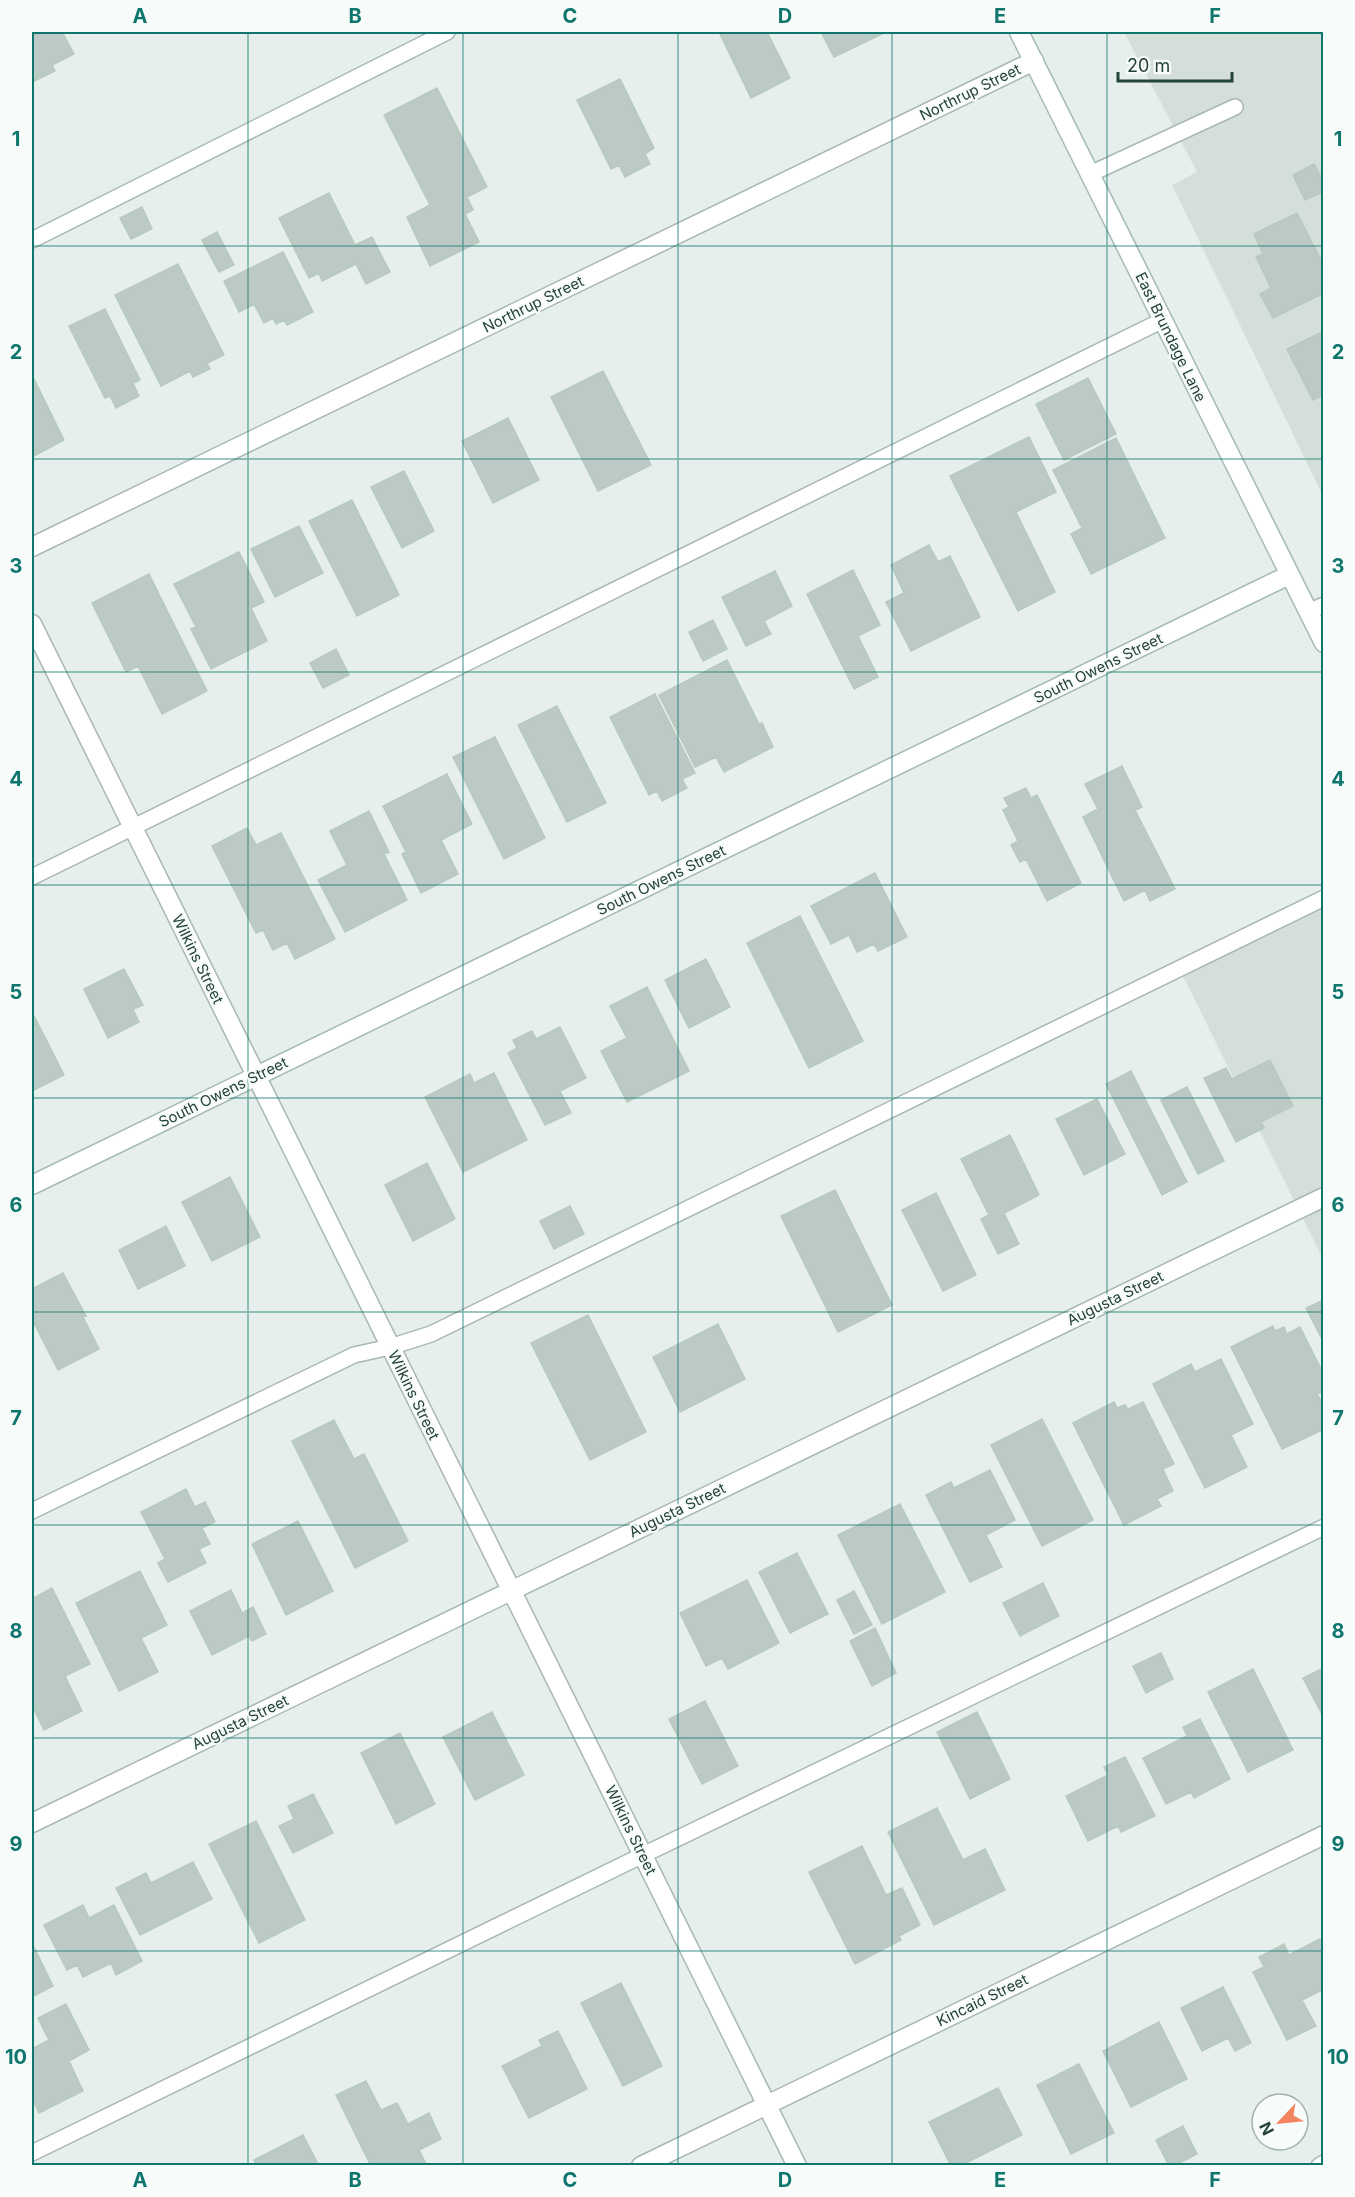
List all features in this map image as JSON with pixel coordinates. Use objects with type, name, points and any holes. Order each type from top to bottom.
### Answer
[{"type":"street","name":"East Brundage Lane","points":[[1019,32],[1289,575],[1316,608],[1323,643]]},
{"type":"street","name":"Northrup Street","points":[[32,547],[1034,61]]},
{"type":"street","name":"South Owens Street","points":[[32,1185],[1289,575]]},
{"type":"street","name":"Wilkins Street","points":[[32,624],[797,2166]]},
{"type":"street","name":"Augusta Street","points":[[32,1823],[1323,1197]]},
{"type":"street","name":"Kincaid Street","points":[[641,2166],[1323,1835]]},
{"type":"lane","points":[[32,240],[447,32]]},
{"type":"lane","points":[[1090,174],[1235,107]]},
{"type":"lane","points":[[32,877],[1163,320]]},
{"type":"lane","points":[[32,1511],[354,1355],[390,1347],[430,1334],[1323,898]]},
{"type":"lane","points":[[32,2153],[1323,1527]]},
{"type":"lane","points":[[1318,2166],[1323,2163]]},
{"type":"shaded area","points":[[1124,32],[1323,32],[1323,496],[1172,185],[1197,172]]},
{"type":"shaded area","points":[[1323,898],[1323,1259],[1179,968]]},
{"type":"building","points":[[32,32],[62,32],[74,54],[52,65],[55,71],[32,82]]},
{"type":"building","points":[[719,32],[767,32],[790,78],[751,98]]},
{"type":"building","points":[[821,32],[886,32],[834,57]]},
{"type":"building","points":[[620,79],[654,148],[645,154],[650,164],[625,177],[619,165],[611,169],[577,100]]},
{"type":"building","points":[[437,88],[487,187],[467,197],[473,210],[465,214],[479,242],[430,266],[407,217],[430,205],[384,115]]},
{"type":"building","points":[[1314,164],[1324,183],[1324,191],[1305,200],[1293,175]]},
{"type":"building","points":[[329,193],[355,245],[372,237],[390,272],[366,284],[356,264],[322,281],[319,273],[309,278],[279,218]]},
{"type":"building","points":[[142,207],[152,229],[131,239],[120,218]]},
{"type":"building","points":[[1297,213],[1324,266],[1324,293],[1273,318],[1260,294],[1271,288],[1256,257],[1263,254],[1254,234]]},
{"type":"building","points":[[217,232],[234,265],[219,272],[202,240]]},
{"type":"building","points":[[283,252],[313,312],[287,325],[284,320],[276,324],[273,318],[264,323],[254,304],[239,312],[224,281]]},
{"type":"building","points":[[178,264],[224,355],[207,363],[210,369],[193,377],[190,371],[161,386],[115,295]]},
{"type":"building","points":[[105,309],[140,380],[133,383],[139,396],[116,408],[110,396],[105,398],[69,326]]},
{"type":"building","points":[[1322,332],[1324,395],[1313,400],[1287,349]]},
{"type":"building","points":[[603,371],[651,465],[598,491],[551,397]]},
{"type":"building","points":[[32,375],[64,440],[32,457]]},
{"type":"building","points":[[1088,378],[1116,434],[1064,460],[1036,404]]},
{"type":"building","points":[[508,418],[539,480],[493,503],[462,441]]},
{"type":"building","points":[[1029,437],[1056,492],[1016,512],[1055,592],[1018,611],[950,476]]},
{"type":"building","points":[[1116,438],[1165,538],[1091,574],[1071,534],[1082,528],[1053,470]]},
{"type":"building","points":[[404,471],[434,531],[402,548],[371,487]]},
{"type":"building","points":[[352,500],[399,595],[357,616],[309,521]]},
{"type":"building","points":[[299,526],[323,573],[275,597],[251,549]]},
{"type":"building","points":[[929,545],[938,562],[950,556],[980,617],[911,651],[886,602],[904,593],[891,565]]},
{"type":"building","points":[[239,552],[264,602],[251,608],[267,641],[211,669],[191,629],[196,627],[174,584]]},
{"type":"building","points":[[853,570],[880,625],[858,636],[878,677],[854,689],[807,594]]},
{"type":"building","points":[[775,571],[792,606],[764,621],[771,634],[746,646],[722,597]]},
{"type":"building","points":[[149,574],[207,691],[162,714],[138,666],[126,672],[92,603]]},
{"type":"building","points":[[713,620],[727,649],[703,661],[689,632]]},
{"type":"building","points":[[336,649],[349,675],[323,688],[310,663]]},
{"type":"building","points":[[727,660],[773,747],[724,772],[716,757],[695,767],[659,695]]},
{"type":"building","points":[[655,694],[695,773],[682,779],[687,788],[662,801],[657,791],[649,795],[610,717]]},
{"type":"building","points":[[557,706],[606,803],[567,822],[518,725]]},
{"type":"building","points":[[495,737],[545,838],[504,859],[453,757]]},
{"type":"building","points":[[1122,766],[1142,807],[1135,810],[1175,889],[1150,901],[1145,890],[1124,901],[1083,817],[1098,809],[1085,784]]},
{"type":"building","points":[[447,774],[472,824],[441,840],[458,874],[421,893],[402,854],[406,852],[383,806]]},
{"type":"building","points":[[1026,788],[1031,798],[1037,795],[1081,883],[1047,901],[1026,859],[1020,862],[1011,845],[1018,841],[1003,810],[1009,807],[1004,798]]},
{"type":"building","points":[[369,811],[389,852],[384,854],[407,900],[345,932],[318,880],[347,865],[330,831]]},
{"type":"building","points":[[247,828],[256,845],[281,833],[335,939],[295,959],[287,943],[273,950],[263,930],[256,933],[212,846]]},
{"type":"building","points":[[875,873],[907,937],[878,951],[874,944],[857,952],[849,935],[831,944],[811,906]]},
{"type":"building","points":[[800,916],[863,1041],[809,1068],[747,943]]},
{"type":"building","points":[[706,959],[730,1007],[689,1028],[665,980]]},
{"type":"building","points":[[124,969],[143,1005],[133,1009],[139,1022],[108,1038],[84,989]]},
{"type":"building","points":[[647,987],[689,1071],[627,1102],[601,1051],[627,1038],[610,1006]]},
{"type":"building","points":[[32,1012],[64,1075],[32,1091]]},
{"type":"building","points":[[560,1027],[586,1078],[560,1091],[571,1113],[545,1125],[508,1053],[517,1048],[513,1040],[532,1031],[536,1039]]},
{"type":"building","points":[[1270,1060],[1293,1106],[1261,1122],[1264,1128],[1236,1142],[1204,1078],[1226,1068],[1232,1079]]},
{"type":"building","points":[[1131,1071],[1187,1182],[1162,1195],[1106,1084]]},
{"type":"building","points":[[494,1073],[527,1140],[463,1172],[425,1097],[470,1074],[474,1083]]},
{"type":"building","points":[[1187,1087],[1224,1161],[1198,1174],[1161,1100]]},
{"type":"building","points":[[1097,1099],[1125,1154],[1084,1175],[1056,1119]]},
{"type":"building","points":[[1010,1135],[1039,1195],[1004,1213],[1019,1244],[998,1254],[981,1219],[989,1215],[961,1159]]},
{"type":"building","points":[[427,1163],[455,1219],[413,1241],[385,1185]]},
{"type":"building","points":[[230,1177],[260,1237],[212,1261],[182,1202]]},
{"type":"building","points":[[835,1190],[892,1305],[838,1332],[781,1216]]},
{"type":"building","points":[[936,1193],[976,1275],[943,1291],[902,1210]]},
{"type":"building","points":[[570,1206],[584,1234],[554,1249],[540,1221]]},
{"type":"building","points":[[166,1226],[185,1266],[138,1289],[119,1250]]},
{"type":"building","points":[[63,1273],[86,1316],[83,1317],[99,1349],[58,1370],[32,1319],[32,1289]]},
{"type":"building","points":[[1324,1300],[1324,1343],[1306,1308]]},
{"type":"building","points":[[588,1315],[646,1432],[590,1460],[531,1343]]},
{"type":"building","points":[[718,1324],[745,1379],[680,1412],[653,1357]]},
{"type":"building","points":[[1273,1326],[1275,1331],[1284,1327],[1287,1334],[1300,1327],[1324,1375],[1324,1391],[1317,1394],[1324,1406],[1324,1429],[1282,1449],[1231,1347]]},
{"type":"building","points":[[1221,1359],[1253,1424],[1231,1435],[1247,1467],[1205,1488],[1153,1384],[1191,1364],[1195,1372]]},
{"type":"building","points":[[1114,1402],[1117,1408],[1125,1405],[1128,1409],[1143,1402],[1174,1464],[1163,1469],[1173,1491],[1157,1499],[1161,1506],[1124,1525],[1073,1423]]},
{"type":"building","points":[[1042,1419],[1093,1520],[1042,1546],[991,1445]]},
{"type":"building","points":[[334,1420],[354,1459],[364,1454],[408,1541],[355,1568],[292,1441]]},
{"type":"building","points":[[990,1470],[1015,1520],[986,1535],[1002,1567],[970,1582],[926,1495],[951,1482],[954,1488]]},
{"type":"building","points":[[186,1489],[195,1507],[205,1502],[215,1522],[202,1528],[210,1544],[199,1549],[206,1563],[168,1582],[158,1563],[165,1559],[141,1512]]},
{"type":"building","points":[[900,1504],[945,1592],[882,1624],[838,1535]]},
{"type":"building","points":[[298,1521],[333,1591],[286,1615],[252,1544]]},
{"type":"building","points":[[797,1553],[828,1614],[790,1633],[759,1572]]},
{"type":"building","points":[[140,1571],[167,1625],[141,1638],[158,1672],[119,1691],[76,1603]]},
{"type":"building","points":[[747,1580],[779,1643],[728,1669],[722,1658],[706,1666],[680,1613]]},
{"type":"building","points":[[1043,1583],[1059,1616],[1020,1636],[1003,1603]]},
{"type":"building","points":[[52,1588],[90,1664],[65,1676],[82,1711],[44,1730],[32,1705],[32,1599]]},
{"type":"building","points":[[231,1590],[242,1613],[253,1607],[266,1634],[252,1641],[249,1636],[212,1655],[190,1611]]},
{"type":"building","points":[[854,1591],[872,1625],[854,1634],[837,1600]]},
{"type":"building","points":[[875,1628],[896,1673],[872,1686],[850,1641]]},
{"type":"building","points":[[1161,1653],[1173,1679],[1146,1693],[1133,1666]]},
{"type":"building","points":[[1324,1668],[1324,1718],[1303,1678]]},
{"type":"building","points":[[1253,1669],[1293,1750],[1248,1772],[1208,1692]]},
{"type":"building","points":[[705,1701],[738,1766],[702,1784],[669,1719]]},
{"type":"building","points":[[492,1712],[524,1775],[475,1800],[443,1737]]},
{"type":"building","points":[[977,1712],[1010,1779],[970,1799],[937,1732]]},
{"type":"building","points":[[1200,1719],[1230,1779],[1194,1798],[1191,1792],[1166,1804],[1143,1758],[1187,1736],[1183,1727]]},
{"type":"building","points":[[400,1733],[435,1804],[396,1824],[361,1753]]},
{"type":"building","points":[[1125,1757],[1155,1816],[1121,1832],[1118,1826],[1088,1841],[1066,1796],[1108,1775],[1104,1767]]},
{"type":"building","points":[[313,1794],[333,1833],[293,1853],[279,1826],[294,1819],[288,1806]]},
{"type":"building","points":[[937,1808],[963,1860],[985,1849],[1005,1890],[934,1925],[888,1832]]},
{"type":"building","points":[[256,1821],[305,1920],[259,1943],[209,1844]]},
{"type":"building","points":[[862,1846],[886,1895],[902,1888],[920,1925],[899,1936],[901,1940],[855,1964],[809,1872]]},
{"type":"building","points":[[193,1862],[212,1899],[140,1935],[116,1888],[146,1873],[151,1883]]},
{"type":"building","points":[[83,1905],[89,1918],[114,1905],[142,1961],[116,1975],[111,1963],[83,1977],[77,1965],[67,1970],[44,1925]]},
{"type":"building","points":[[1320,1939],[1324,1946],[1324,1989],[1302,2000],[1316,2026],[1287,2040],[1253,1972],[1264,1967],[1259,1957],[1284,1944],[1289,1955]]},
{"type":"building","points":[[32,1943],[53,1986],[32,1997]]},
{"type":"building","points":[[621,1983],[662,2066],[623,2086],[581,2003]]},
{"type":"building","points":[[1223,1987],[1251,2043],[1235,2051],[1228,2038],[1202,2051],[1181,2008]]},
{"type":"building","points":[[66,2004],[89,2050],[69,2061],[83,2091],[39,2113],[32,2098],[32,2049],[49,2040],[38,2018]]},
{"type":"building","points":[[1159,2022],[1187,2079],[1131,2107],[1103,2051]]},
{"type":"building","points":[[558,2031],[587,2089],[529,2118],[502,2066],[542,2046],[539,2040]]},
{"type":"building","points":[[1079,2064],[1114,2133],[1071,2154],[1037,2085]]},
{"type":"building","points":[[366,2081],[381,2110],[397,2103],[408,2124],[429,2113],[441,2139],[419,2150],[427,2166],[371,2166],[336,2095]]},
{"type":"building","points":[[998,2088],[1022,2135],[960,2166],[951,2166],[929,2122]]},
{"type":"building","points":[[1183,2126],[1197,2154],[1174,2166],[1169,2166],[1156,2140]]},
{"type":"building","points":[[303,2135],[319,2166],[257,2166],[254,2160]]}]
